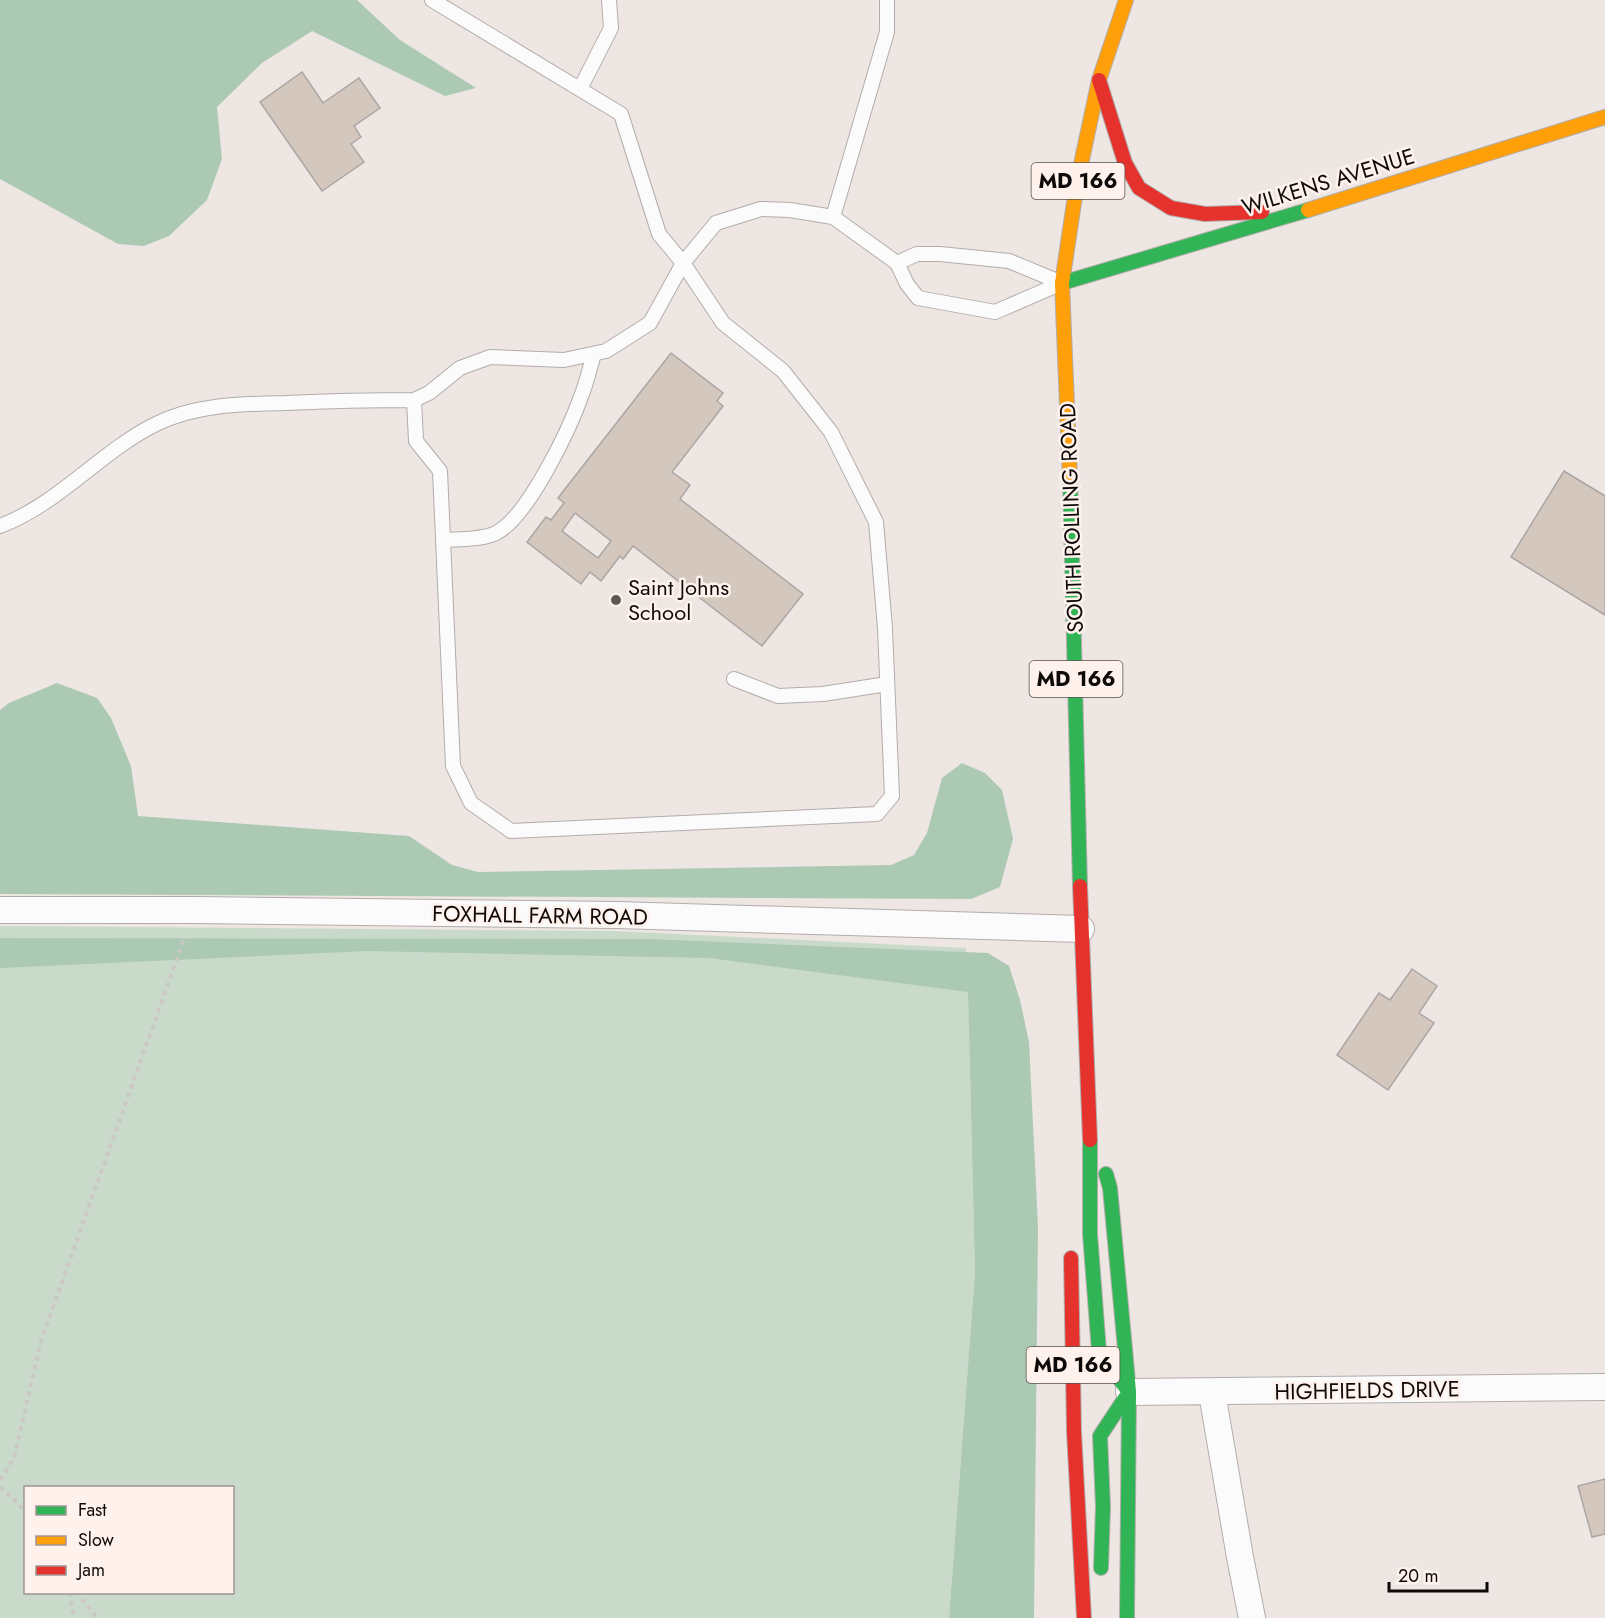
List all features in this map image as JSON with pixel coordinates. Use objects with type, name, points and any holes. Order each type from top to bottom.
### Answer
[{"type":"main road","name":"SOUTH ROLLING ROAD","points":[[1126,0],[1099,80],[1077,183],[1062,282],[1070,468],[1081,929],[1090,1115],[1090,1234],[1099,1351],[1129,1392]]},
{"type":"main road","points":[[1099,80],[1125,163],[1139,188],[1171,208],[1205,214],[1306,211]]},
{"type":"main road","name":"WILKENS AVENUE","points":[[1062,282],[1306,211],[1605,117]]},
{"type":"main road","name":"SOUTH ROLLING ROAD","points":[[1077,1178],[1090,1115]]},
{"type":"main road","name":"SOUTH ROLLING ROAD","points":[[1090,1115],[1110,1188],[1129,1392],[1127,1618]]},
{"type":"main road","name":"MD 166","points":[[1071,1244],[1074,1432],[1084,1618]]},
{"type":"main road","name":"MD 166","points":[[1101,1582],[1103,1506],[1100,1436],[1129,1392]]},
{"type":"street","name":"FOXHALL FARM ROAD","points":[[0,910],[617,915],[1081,929]]},
{"type":"street","name":"HIGHFIELDS DRIVE","points":[[1129,1392],[1605,1387]]},
{"type":"street","points":[[1212,1392],[1252,1618]]},
{"type":"lane","points":[[414,400],[416,441],[440,471],[453,766],[471,803],[511,831],[877,814],[892,796],[876,522],[831,432],[783,371],[723,323],[683,263],[659,234],[621,114],[432,0]]},
{"type":"lane","points":[[580,89],[611,28],[609,0]]},
{"type":"lane","points":[[833,217],[887,32],[886,0]]},
{"type":"lane","points":[[0,526],[19,519],[156,424],[196,409],[250,404],[414,400],[429,393],[460,368],[490,357],[564,360],[606,351],[650,323],[683,263],[716,223],[761,209],[790,210],[833,217],[897,263],[907,284],[918,298],[995,312],[1062,282]]},
{"type":"lane","points":[[897,263],[917,254],[1010,261],[1062,282]]},
{"type":"lane","points":[[443,540],[471,539],[495,534],[516,517],[541,482],[582,395],[594,354]]},
{"type":"lane","points":[[734,679],[778,696],[823,694],[887,684]]},
{"type":"path","points":[[0,1480],[14,1458],[41,1341],[194,910]]},
{"type":"path","points":[[0,1487],[24,1511]]},
{"type":"path","points":[[70,1594],[74,1618]]},
{"type":"path","points":[[77,1594],[97,1618]]},
{"type":"green space","points":[[0,0],[357,0],[400,40],[476,88],[445,96],[312,31],[262,63],[217,107],[222,159],[207,200],[169,236],[144,246],[118,244],[0,179]]},
{"type":"green space","points":[[57,683],[97,698],[111,718],[131,766],[138,816],[409,836],[452,865],[478,872],[891,865],[914,855],[927,833],[942,778],[962,763],[985,773],[1002,790],[1013,839],[1000,887],[971,899],[0,894],[0,710],[9,703]]},
{"type":"green space","points":[[0,926],[615,931],[966,948],[964,991],[968,992],[975,1272],[949,1618],[0,1618]]},
{"type":"green space","points":[[0,938],[649,939],[988,953],[1009,966],[1020,1000],[1029,1042],[1038,1226],[1034,1618],[949,1618],[975,1272],[968,992],[709,958],[367,951],[0,968]]},
{"type":"building","points":[[302,72],[323,103],[359,78],[380,108],[354,126],[361,137],[351,144],[364,162],[322,191],[260,102]]},
{"type":"building","points":[[671,353],[723,393],[717,401],[723,406],[672,472],[690,485],[680,499],[803,594],[762,646],[633,546],[623,559],[620,556],[601,581],[590,572],[581,584],[527,542],[546,517],[551,520],[564,503],[558,498]],"holes":[[[575,513],[611,541],[598,558],[562,531]]]},
{"type":"building","points":[[1564,471],[1605,496],[1605,615],[1511,557]]},
{"type":"building","points":[[1412,969],[1437,986],[1419,1013],[1434,1023],[1388,1090],[1337,1055],[1379,993],[1390,1000]]},
{"type":"building","points":[[1605,1479],[1605,1534],[1592,1537],[1578,1486]]},
{"type":"traffic: fast","points":[[1062,283],[1308,210]]},
{"type":"traffic: fast","points":[[1070,479],[1080,886]]},
{"type":"traffic: fast","points":[[1090,1140],[1090,1234],[1099,1351],[1129,1392]]},
{"type":"traffic: fast","points":[[1106,1174],[1110,1188],[1129,1392],[1127,1618]]},
{"type":"traffic: fast","points":[[1101,1568],[1103,1506],[1100,1436],[1129,1392]]},
{"type":"traffic: slow","points":[[1070,479],[1062,283],[1077,183],[1099,80],[1126,0]]},
{"type":"traffic: slow","points":[[1308,210],[1605,117]]},
{"type":"traffic: jam","points":[[1099,80],[1125,163],[1139,188],[1171,208],[1205,214],[1262,212]]},
{"type":"traffic: jam","points":[[1080,886],[1090,1140]]},
{"type":"traffic: jam","points":[[1071,1258],[1074,1432],[1084,1618]]},
{"type":"place","name":"Saint Johns School","points":[[616,600]]}]
